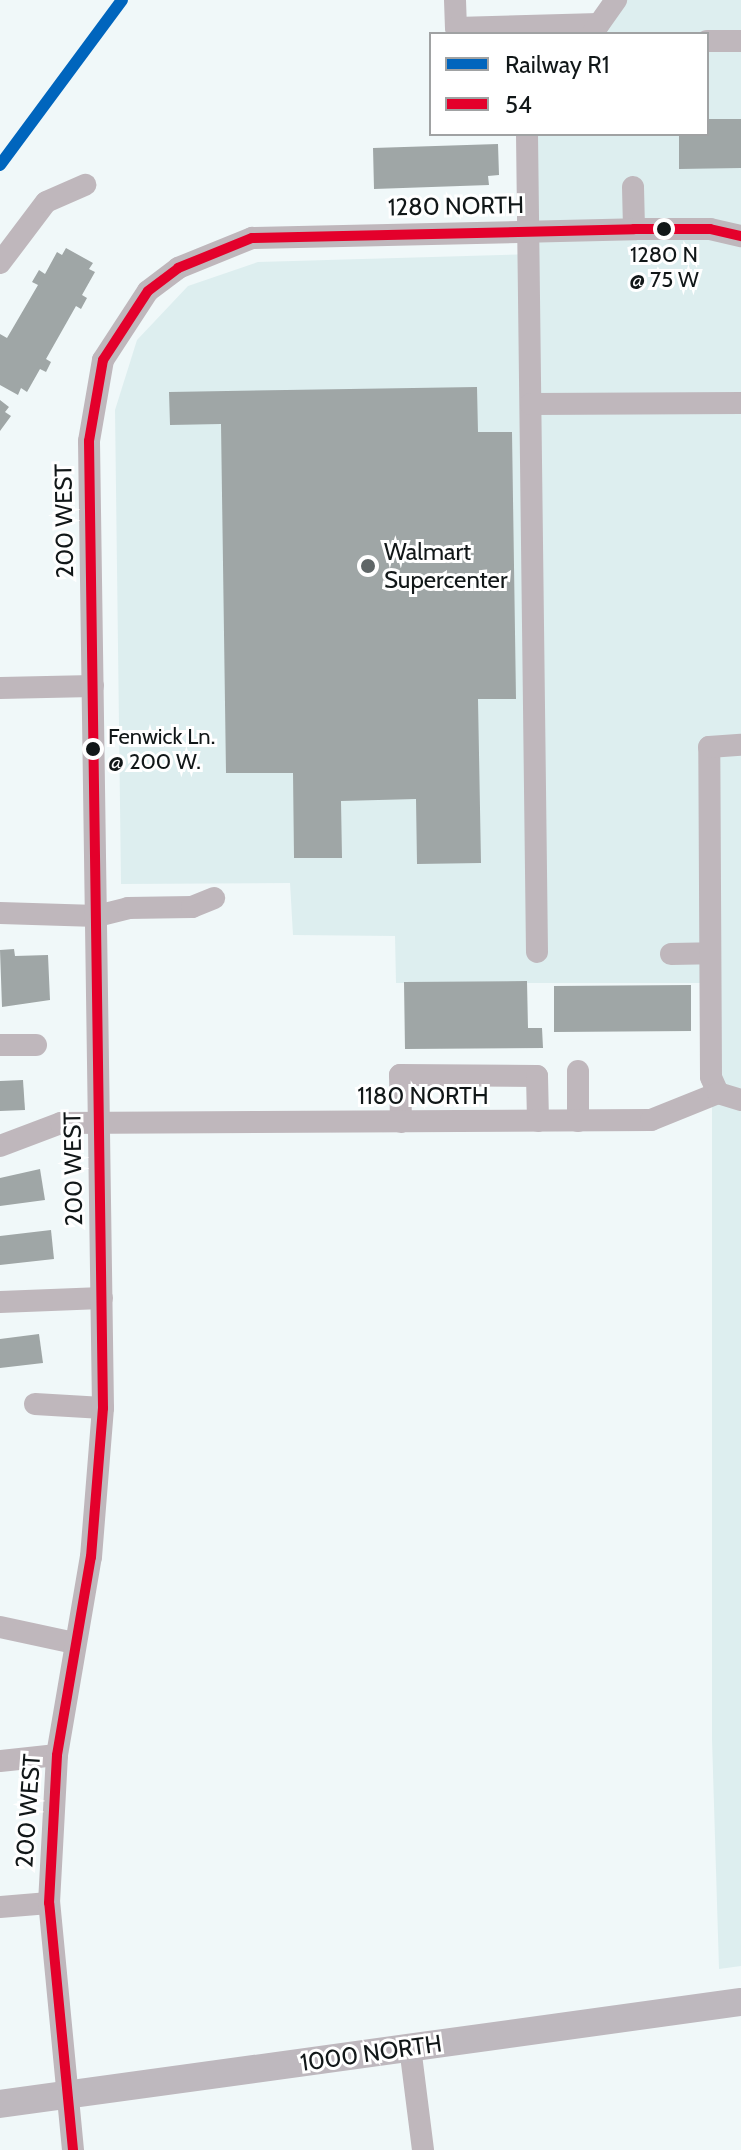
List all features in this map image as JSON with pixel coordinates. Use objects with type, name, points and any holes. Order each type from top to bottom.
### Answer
[{"type":"main road","name":"1000 NORTH","points":[[0,2104],[741,2002]]},
{"type":"street","points":[[455,0],[454,31],[595,29],[616,0]]},
{"type":"street","points":[[709,41],[741,41]]},
{"type":"street","points":[[527,136],[537,952]]},
{"type":"street","points":[[0,263],[46,202],[85,185]]},
{"type":"street","points":[[633,187],[634,229]]},
{"type":"street","name":"1280 NORTH","points":[[178,268],[218,248],[284,234],[710,229],[741,236]]},
{"type":"street","name":"200 WEST","points":[[73,2150],[49,1903],[57,1755],[91,1557],[103,1408],[89,441],[93,400],[103,360],[124,321],[148,291],[178,268]]},
{"type":"street","points":[[531,404],[741,403]]},
{"type":"street","points":[[0,688],[93,686]]},
{"type":"street","points":[[741,745],[709,747],[711,1077],[718,1093],[741,1100]]},
{"type":"street","points":[[0,913],[97,916],[128,908],[192,907],[214,898]]},
{"type":"street","points":[[671,954],[710,953]]},
{"type":"street","points":[[0,1045],[36,1045]]},
{"type":"street","points":[[578,1071],[578,1121]]},
{"type":"street","points":[[401,1122],[400,1075],[537,1076],[538,1121]]},
{"type":"street","name":"1180 NORTH","points":[[0,1146],[40,1128],[98,1124],[651,1120],[718,1093]]},
{"type":"street","points":[[0,1302],[102,1298]]},
{"type":"street","points":[[35,1404],[103,1408]]},
{"type":"street","points":[[0,1627],[74,1643]]},
{"type":"street","points":[[0,1761],[57,1755]]},
{"type":"street","points":[[0,1907],[49,1903]]},
{"type":"street","points":[[410,2047],[423,2150]]},
{"type":"shaded area","points":[[622,0],[741,0],[741,1966],[719,1969],[712,1739],[712,983],[396,983],[395,936],[293,935],[290,883],[121,884],[115,410],[137,340],[188,286],[258,262],[538,254],[533,136],[709,136],[709,32],[598,32]]},
{"type":"building","points":[[709,119],[741,119],[741,168],[679,169],[679,136],[709,136]]},
{"type":"building","points":[[498,144],[499,175],[488,176],[489,185],[374,189],[373,148]]},
{"type":"building","points":[[66,248],[93,263],[89,269],[95,272],[82,295],[87,298],[81,309],[76,306],[46,359],[51,362],[46,372],[40,369],[27,392],[21,388],[18,395],[0,385],[0,334],[7,338],[38,285],[32,282],[39,270],[45,274],[57,252],[62,255]]},
{"type":"building","name":"Walmart Supercenter","points":[[477,387],[478,432],[512,432],[516,699],[478,699],[481,863],[417,864],[416,799],[341,801],[342,858],[294,858],[293,773],[226,773],[221,424],[170,425],[169,392]]},
{"type":"building","points":[[0,400],[9,407],[5,412],[11,416],[0,431]]},
{"type":"building","points":[[14,949],[15,956],[48,955],[50,1000],[2,1007],[0,950]]},
{"type":"building","points":[[527,981],[528,1028],[542,1028],[543,1048],[405,1049],[404,982]]},
{"type":"building","points":[[691,985],[691,1031],[554,1032],[554,986]]},
{"type":"building","points":[[23,1080],[25,1110],[0,1111],[0,1081]]},
{"type":"building","points":[[40,1169],[45,1200],[0,1206],[0,1178]]},
{"type":"building","points":[[51,1230],[54,1259],[0,1265],[0,1236]]},
{"type":"building","points":[[39,1334],[43,1363],[0,1368],[0,1339]]},
{"type":"rail line","name":"R1","points":[[0,165],[122,0]]},
{"type":"transit line","name":"54","points":[[73,2150],[49,1903],[57,1755],[91,1557],[103,1408],[89,441],[103,360],[148,291],[178,268],[252,238],[634,229],[710,229],[741,236]]},
{"type":"place","name":"1280 N @ 75 W","points":[[664,229]]},
{"type":"place","name":"Walmart Supercenter","points":[[368,566]]},
{"type":"place","name":"Fenwick Ln. @ 200 W.","points":[[93,749]]}]
